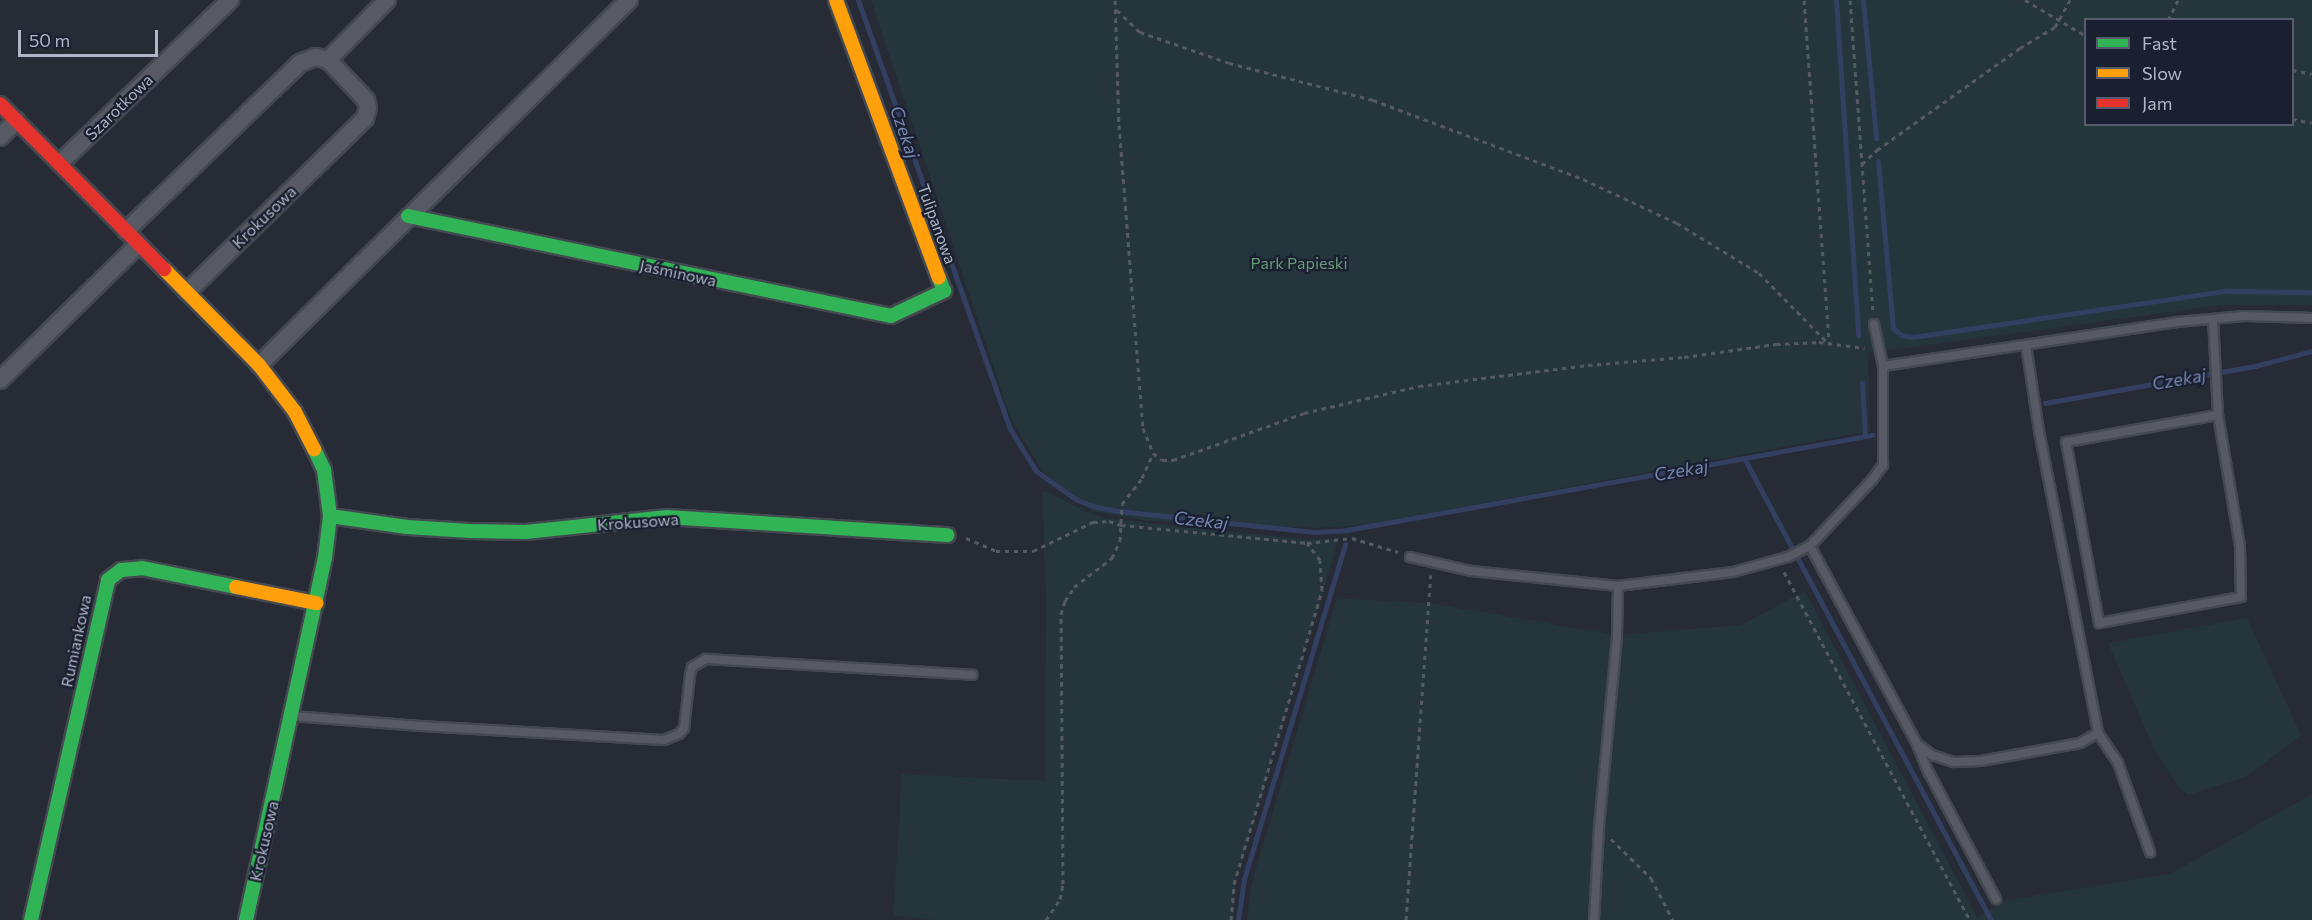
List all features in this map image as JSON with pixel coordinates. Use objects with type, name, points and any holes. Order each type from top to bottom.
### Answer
[{"type":"street","name":"Szarotkowa","points":[[60,164],[230,0]]},
{"type":"street","points":[[126,231],[300,63],[316,57],[328,60],[387,0]]},
{"type":"street","points":[[259,366],[408,216],[629,0]]},
{"type":"street","name":"Tulipanowa","points":[[836,0],[944,291]]},
{"type":"street","name":"Krokusowa","points":[[187,292],[365,118],[368,108],[366,100],[328,60]]},
{"type":"street","name":"Krokusowa","points":[[0,104],[259,366],[295,412],[324,470],[330,516],[316,603],[246,920]]},
{"type":"street","points":[[0,137],[16,121]]},
{"type":"street","name":"Jaśminowa","points":[[408,216],[891,316],[944,291]]},
{"type":"street","points":[[0,380],[139,244]]},
{"type":"street","name":"Krokusowa","points":[[330,516],[407,527],[470,531],[535,532],[667,517],[947,535]]},
{"type":"street","name":"Rumiankowa","points":[[31,920],[104,589],[108,580],[121,570],[142,568],[316,603]]},
{"type":"lane","points":[[1883,366],[2104,332],[2213,319],[2245,316],[2312,318]]},
{"type":"lane","points":[[2213,319],[2218,416],[2240,546],[2241,597],[2099,623],[2066,442],[2218,416]]},
{"type":"lane","points":[[1410,556],[1471,571],[1618,586],[1733,572],[1788,557],[1806,547],[1872,480],[1882,465],[1883,366],[1874,324]]},
{"type":"lane","points":[[2026,345],[2042,443],[2098,733],[2118,763],[2150,852]]},
{"type":"lane","points":[[1806,547],[1917,744],[1929,773],[1996,899]]},
{"type":"lane","points":[[1594,920],[1599,827],[1617,635],[1618,586]]},
{"type":"lane","points":[[291,716],[664,740],[679,734],[684,728],[690,675],[698,662],[706,659],[973,675]]},
{"type":"lane","points":[[1917,744],[1932,755],[1954,762],[1980,761],[2080,743],[2098,733]]},
{"type":"path","points":[[1115,0],[1118,118],[1143,428],[1153,453],[1162,459],[1173,460],[1304,413],[1419,386],[1588,365],[1684,357],[1776,344],[1829,344],[1856,349],[1879,346]]},
{"type":"path","points":[[1804,0],[1829,344]]},
{"type":"path","points":[[1850,0],[1874,324]]},
{"type":"path","points":[[2025,0],[2084,35]]},
{"type":"path","points":[[1862,165],[1876,150],[2020,48],[2055,27],[2070,0]]},
{"type":"path","points":[[2169,18],[2178,0]]},
{"type":"path","points":[[1117,10],[1140,32],[1229,63],[1373,100],[1582,179],[1646,208],[1677,223],[1760,273],[1829,344]]},
{"type":"path","points":[[2294,70],[2312,74]]},
{"type":"path","points":[[2294,119],[2312,123]]},
{"type":"path","points":[[1046,920],[1060,899],[1063,884],[1062,614],[1065,601],[1074,587],[1112,558],[1120,541],[1122,504],[1142,478],[1153,453]]},
{"type":"path","points":[[947,535],[967,538],[996,551],[1011,553],[1033,550],[1093,522],[1109,521],[1308,543],[1352,538],[1410,556]]},
{"type":"path","points":[[1231,920],[1234,884],[1322,590],[1320,560],[1308,543]]},
{"type":"path","points":[[1777,560],[1798,595],[1970,920]]},
{"type":"path","points":[[1406,920],[1432,562]]},
{"type":"path","points":[[1599,827],[1651,878],[1673,920]]},
{"type":"green space","name":"Park Papieski","points":[[871,0],[2312,0],[2312,305],[2221,305],[1868,353],[1870,431],[1364,525],[1316,528],[1148,521],[1091,511],[1043,472],[1011,419]]},
{"type":"green space","points":[[1042,492],[1050,493],[1080,509],[1104,518],[1309,540],[1339,538],[1235,885],[1234,920],[934,920],[893,915],[902,774],[1045,781],[1046,591]]},
{"type":"green space","points":[[1805,591],[1977,917],[2007,900],[2170,874],[2312,794],[2312,920],[1247,920],[1256,868],[1337,598],[1428,603],[1617,635],[1741,625]]},
{"type":"green space","points":[[2247,618],[2301,735],[2248,776],[2188,795],[2179,788],[2153,747],[2108,643]]},
{"type":"waterway","name":"Czekaj","points":[[858,0],[1010,429],[1036,471],[1077,500],[1096,507],[1118,511],[1314,532],[1347,530],[1872,435]]},
{"type":"waterway","points":[[1836,0],[1858,335]]},
{"type":"waterway","points":[[1863,0],[1876,138]]},
{"type":"waterway","points":[[1878,161],[1893,328],[1901,335],[1913,337],[2224,291],[2312,292]]},
{"type":"waterway","name":"Czekaj","points":[[2045,403],[2255,366],[2312,351]]},
{"type":"waterway","points":[[1862,383],[1865,436]]},
{"type":"waterway","points":[[1744,458],[1991,920]]},
{"type":"waterway","points":[[1238,920],[1244,879],[1345,544]]},
{"type":"traffic: fast","points":[[408,216],[891,316],[944,291],[939,278]]},
{"type":"traffic: fast","points":[[246,920],[325,558],[330,516],[324,470],[314,449]]},
{"type":"traffic: fast","points":[[330,516],[407,527],[470,531],[526,532],[667,517],[947,535]]},
{"type":"traffic: fast","points":[[31,920],[108,580],[121,570],[142,568],[236,587]]},
{"type":"traffic: slow","points":[[836,0],[939,278]]},
{"type":"traffic: slow","points":[[164,269],[259,365],[295,412],[314,449]]},
{"type":"traffic: slow","points":[[236,587],[316,603]]},
{"type":"traffic: jam","points":[[0,104],[164,269]]}]
